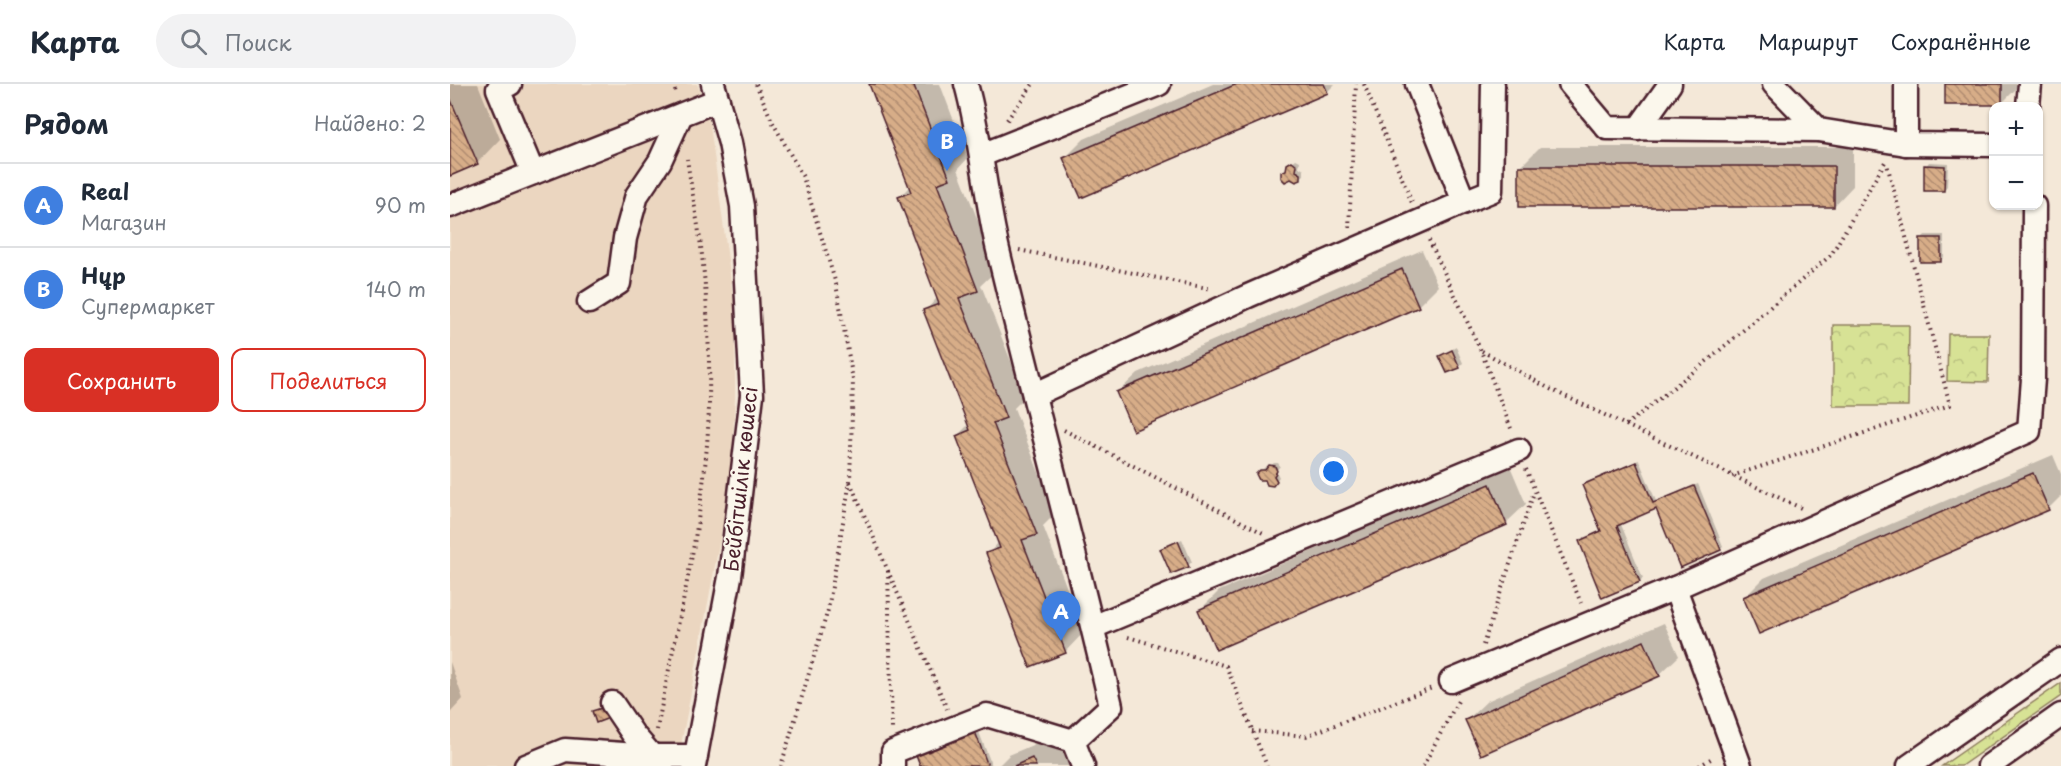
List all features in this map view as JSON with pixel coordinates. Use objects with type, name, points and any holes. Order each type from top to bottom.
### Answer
[{"type":"street","points":[[510,84],[498,89],[533,173]]},
{"type":"street","points":[[966,84],[982,155],[998,246],[1111,706],[1073,741]]},
{"type":"street","points":[[982,155],[1160,84]]},
{"type":"street","points":[[1417,84],[1464,202]]},
{"type":"street","points":[[1034,395],[1248,296],[1491,191],[1493,84]]},
{"type":"street","points":[[1570,84],[1608,128],[1819,130],[1906,144],[1989,145]]},
{"type":"street","points":[[1638,129],[1670,84]]},
{"type":"street","points":[[1774,84],[1819,130]]},
{"type":"street","points":[[1906,84],[1906,144]]},
{"type":"street","points":[[2028,102],[2030,84]]},
{"type":"street","points":[[450,206],[681,115],[716,92]]},
{"type":"street","name":"Бейбітшілік көшесі","points":[[695,761],[730,577],[752,395],[742,206],[730,143],[716,92]]},
{"type":"street","points":[[589,302],[619,283],[626,238],[637,195],[660,161],[681,115]]},
{"type":"street","points":[[1451,681],[1675,588],[2029,430],[2032,379],[2034,210]]},
{"type":"street","points":[[1093,627],[1519,450]]},
{"type":"street","points":[[1675,588],[1740,766]]},
{"type":"street","points":[[1909,766],[2061,660]]},
{"type":"street","points":[[612,703],[633,734],[652,756]]},
{"type":"street","points":[[893,759],[954,726],[987,715],[1073,741]]},
{"type":"street","points":[[1989,766],[2061,715]]},
{"type":"street","points":[[1073,741],[1083,766]]},
{"type":"street","points":[[526,766],[565,750],[695,761]]},
{"type":"path","points":[[674,84],[681,115]]},
{"type":"path","points":[[756,84],[772,121],[803,177],[836,284],[853,380],[850,481],[828,610],[781,766]]},
{"type":"path","points":[[1347,253],[1356,84]]},
{"type":"path","points":[[1364,84],[1420,222],[1481,351],[1589,624]]},
{"type":"path","points":[[652,756],[694,551],[704,475],[709,403],[708,320],[700,240],[686,155]]},
{"type":"path","points":[[1626,425],[1712,357],[1831,255],[1886,160],[1950,405],[1732,476]]},
{"type":"path","points":[[998,246],[1214,289]]},
{"type":"path","points":[[1481,351],[1550,389],[1828,521]]},
{"type":"path","points":[[1040,417],[1287,546]]},
{"type":"path","points":[[850,481],[954,726]]},
{"type":"path","points":[[1423,766],[1474,672],[1535,491]]},
{"type":"path","points":[[888,567],[893,759]]},
{"type":"path","points":[[1093,627],[1226,666],[1267,766]]},
{"type":"path","points":[[1252,731],[1306,735],[1451,681]]},
{"type":"shaded area","points":[[450,84],[697,84],[699,88],[710,125],[735,312],[735,397],[731,481],[677,766],[450,766]]},
{"type":"green space","points":[[1833,325],[1909,325],[1908,406],[1833,406]]},
{"type":"green space","points":[[1948,334],[1989,334],[1988,382],[1947,381]]},
{"type":"green space","points":[[2061,683],[2061,696],[1961,766],[1942,766]]},
{"type":"building","points":[[869,84],[913,84],[950,179],[937,184],[978,291],[959,298],[1006,418],[993,423],[1037,535],[1022,540],[1066,653],[1030,667],[986,553],[1000,548],[956,436],[970,430],[923,310],[939,304],[898,197],[911,192]]},
{"type":"building","points":[[1237,84],[1324,84],[1328,93],[1081,198],[1063,158]]},
{"type":"building","points":[[1945,84],[2002,84],[2002,102],[1989,102],[1989,105],[1945,105]]},
{"type":"building","points":[[450,98],[478,164],[450,176]]},
{"type":"building","points":[[1292,161],[1297,165],[1296,171],[1301,174],[1301,180],[1296,182],[1291,179],[1285,182],[1281,178],[1281,172],[1286,170],[1287,164]]},
{"type":"building","points":[[1924,165],[1945,166],[1944,191],[1924,191]]},
{"type":"building","points":[[1519,166],[1834,166],[1834,207],[1519,207]]},
{"type":"building","points":[[1920,238],[1941,238],[1941,262],[1920,262]]},
{"type":"building","points":[[1402,269],[1419,307],[1133,431],[1116,392]]},
{"type":"building","points":[[1452,350],[1460,368],[1447,373],[1439,356]]},
{"type":"building","points":[[1636,462],[1653,503],[1694,486],[1721,550],[1680,568],[1656,509],[1617,526],[1640,582],[1602,598],[1579,541],[1601,531],[1582,485]]},
{"type":"building","points":[[1269,465],[1275,466],[1277,471],[1274,476],[1277,481],[1273,486],[1267,485],[1265,480],[1259,480],[1256,474],[1260,470],[1265,470]]},
{"type":"building","points":[[2033,473],[2049,510],[1759,634],[1743,597]]},
{"type":"building","points":[[1490,484],[1507,525],[1216,650],[1198,610]]},
{"type":"building","points":[[1178,541],[1189,567],[1171,574],[1160,549]]},
{"type":"building","points":[[1644,641],[1660,676],[1481,755],[1465,720]]},
{"type":"building","points":[[605,707],[609,718],[596,723],[592,711]]},
{"type":"building","points":[[974,729],[988,766],[920,766],[915,753]]},
{"type":"building","points":[[1032,758],[1036,766],[1014,766]]},
{"type":"place","name":"Нұр","points":[[947,171]]},
{"type":"place","name":"Real","points":[[1061,641]]}]
